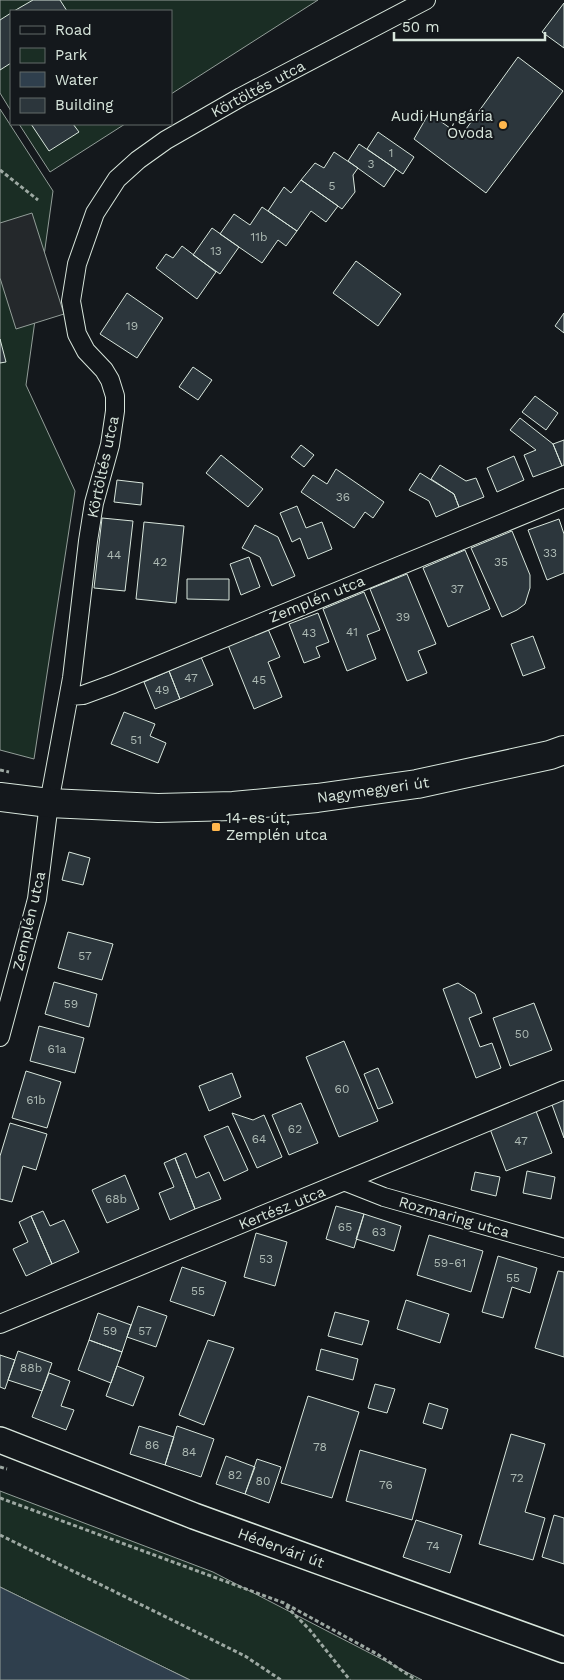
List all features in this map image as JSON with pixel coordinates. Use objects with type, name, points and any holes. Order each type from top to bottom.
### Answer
[{"type":"main road","name":"Nagymegyeri út","points":[[0,798],[49,803],[158,808],[194,808],[274,803],[417,784],[550,755],[564,750]]},
{"type":"street","name":"Körtöltés utca","points":[[49,803],[72,678],[94,504],[110,445],[115,411],[115,396],[110,380],[104,370],[86,350],[77,334],[71,301],[77,264],[95,213],[117,179],[138,160],[166,140],[241,97],[426,0]]},
{"type":"street","name":"Zemplén utca","points":[[69,696],[83,696],[564,498]]},
{"type":"street","name":"Zemplén utca","points":[[0,1037],[37,899],[49,803]]},
{"type":"street","name":"Kertész utca","points":[[0,1324],[564,1090]]},
{"type":"street","name":"Rozmaring utca","points":[[346,1182],[384,1197],[564,1248]]},
{"type":"street","name":"Hédervári út","points":[[0,1440],[194,1516],[564,1650]]},
{"type":"path","points":[[0,170],[38,200]]},
{"type":"path","points":[[0,1498],[284,1603],[377,1654],[416,1680]]},
{"type":"path","points":[[0,1534],[245,1656],[281,1680]]},
{"type":"path","points":[[284,1603],[309,1629],[350,1680]]},
{"type":"green space","points":[[0,0],[318,0],[172,93],[172,10],[10,10],[10,109],[0,93]]},
{"type":"green space","points":[[0,109],[53,191],[26,385],[75,491],[34,759],[0,750]]},
{"type":"green space","points":[[20,125],[123,125],[50,172]]},
{"type":"green space","points":[[0,1491],[213,1572],[422,1680],[190,1680],[0,1587]]},
{"type":"shaded area","points":[[32,213],[64,314],[16,329],[0,278],[0,223]]},
{"type":"water","points":[[0,1587],[190,1680],[0,1680]]},
{"type":"building","points":[[33,0],[60,0],[66,10],[16,10]]},
{"type":"building","points":[[564,3],[564,48],[542,32]]},
{"type":"building","points":[[10,14],[10,64],[0,70],[0,20]]},
{"type":"building","name":"Audi Hungária Óvoda","points":[[518,57],[563,91],[486,193],[414,139],[429,113],[461,136]]},
{"type":"building","points":[[32,125],[74,125],[79,132],[49,151]]},
{"type":"building","points":[[378,132],[414,157],[403,174],[367,149]]},
{"type":"building","points":[[359,144],[396,169],[384,187],[348,161]]},
{"type":"building","points":[[334,152],[358,168],[353,175],[355,192],[342,209],[301,180],[315,163],[324,168]]},
{"type":"building","points":[[301,180],[338,206],[326,222],[311,211],[297,231],[268,211],[284,187],[291,193]]},
{"type":"building","points":[[262,207],[297,231],[286,246],[278,240],[262,263],[220,234],[234,214],[250,225]]},
{"type":"building","points":[[212,228],[239,247],[220,274],[193,255]]},
{"type":"building","points":[[182,246],[216,272],[197,299],[156,268],[166,254],[173,258]]},
{"type":"building","points":[[356,261],[401,294],[378,326],[333,293]]},
{"type":"building","points":[[127,293],[163,318],[137,358],[100,334]]},
{"type":"building","points":[[564,313],[564,333],[555,326]]},
{"type":"building","points":[[0,339],[6,362],[0,363]]},
{"type":"building","points":[[193,367],[212,380],[198,400],[179,387]]},
{"type":"building","points":[[535,396],[558,413],[546,430],[522,412]]},
{"type":"building","points":[[520,418],[553,444],[562,466],[533,477],[524,455],[536,450],[510,430]]},
{"type":"building","points":[[564,440],[564,465],[562,466],[553,444]]},
{"type":"building","points":[[301,445],[314,455],[304,467],[291,457]]},
{"type":"building","points":[[221,455],[263,489],[248,507],[206,473]]},
{"type":"building","points":[[514,456],[524,480],[497,492],[487,468]]},
{"type":"building","points":[[440,465],[466,481],[476,478],[484,497],[459,507],[454,494],[431,479]]},
{"type":"building","points":[[336,469],[384,502],[373,518],[365,512],[354,528],[301,492],[313,475],[327,484]]},
{"type":"building","points":[[420,473],[454,494],[459,507],[436,517],[429,501],[409,490]]},
{"type":"building","points":[[117,480],[143,483],[141,505],[114,502]]},
{"type":"building","points":[[297,506],[306,528],[322,522],[332,549],[308,559],[300,538],[292,542],[280,513]]},
{"type":"building","points":[[102,518],[133,521],[125,591],[94,588]]},
{"type":"building","points":[[559,519],[564,534],[564,573],[547,580],[528,530]]},
{"type":"building","points":[[144,522],[184,526],[176,603],[136,599]]},
{"type":"building","points":[[255,525],[278,537],[295,576],[272,586],[260,557],[242,548]]},
{"type":"building","points":[[512,531],[530,575],[530,588],[525,604],[502,617],[471,548]]},
{"type":"building","points":[[465,550],[490,609],[448,627],[423,568]]},
{"type":"building","points":[[249,557],[260,587],[241,595],[230,564]]},
{"type":"building","points":[[407,574],[436,644],[418,651],[427,673],[407,681],[370,589]]},
{"type":"building","points":[[187,579],[229,579],[229,600],[187,599]]},
{"type":"building","points":[[364,592],[380,630],[367,635],[376,659],[347,671],[323,609]]},
{"type":"building","points":[[318,613],[329,642],[316,647],[320,657],[304,663],[289,624]]},
{"type":"building","points":[[268,629],[280,657],[268,662],[282,697],[254,709],[228,645]]},
{"type":"building","points":[[533,636],[545,668],[523,676],[511,644]]},
{"type":"building","points":[[201,657],[213,685],[180,699],[169,671]]},
{"type":"building","points":[[169,671],[180,699],[155,709],[144,682]]},
{"type":"building","points":[[124,712],[155,724],[150,736],[166,743],[158,763],[111,744]]},
{"type":"building","points":[[69,852],[90,858],[83,885],[62,880]]},
{"type":"building","points":[[68,932],[113,944],[102,980],[58,968]]},
{"type":"building","points":[[54,982],[97,994],[89,1027],[45,1014]]},
{"type":"building","points":[[458,983],[475,994],[482,1013],[469,1018],[480,1047],[492,1043],[501,1068],[476,1078],[443,989]]},
{"type":"building","points":[[534,1003],[552,1050],[510,1066],[493,1018]]},
{"type":"building","points":[[39,1026],[84,1038],[75,1073],[30,1061]]},
{"type":"building","points":[[344,1041],[378,1121],[339,1137],[306,1057]]},
{"type":"building","points":[[378,1068],[393,1103],[378,1109],[364,1074]]},
{"type":"building","points":[[26,1071],[61,1082],[47,1128],[12,1118]]},
{"type":"building","points":[[232,1073],[241,1097],[209,1111],[199,1086]]},
{"type":"building","points":[[564,1097],[564,1138],[551,1102]]},
{"type":"building","points":[[301,1103],[318,1143],[289,1155],[272,1115]]},
{"type":"building","points":[[536,1111],[552,1153],[506,1171],[490,1129]]},
{"type":"building","points":[[232,1113],[253,1120],[264,1115],[282,1157],[257,1168]]},
{"type":"building","points":[[10,1123],[47,1134],[36,1170],[23,1166],[12,1202],[0,1199],[0,1156]]},
{"type":"building","points":[[228,1126],[248,1170],[224,1181],[204,1136]]},
{"type":"building","points":[[186,1153],[196,1178],[209,1172],[221,1199],[195,1209],[175,1158]]},
{"type":"building","points":[[175,1158],[195,1209],[170,1220],[159,1193],[174,1187],[164,1163]]},
{"type":"building","points":[[527,1171],[555,1177],[551,1199],[523,1193]]},
{"type":"building","points":[[475,1172],[500,1177],[496,1196],[471,1190]]},
{"type":"building","points":[[125,1175],[139,1209],[107,1223],[92,1190]]},
{"type":"building","points":[[336,1206],[364,1214],[354,1248],[326,1239]]},
{"type":"building","points":[[43,1211],[50,1226],[64,1220],[79,1252],[52,1264],[31,1216]]},
{"type":"building","points":[[364,1214],[401,1226],[394,1251],[356,1239]]},
{"type":"building","points":[[31,1216],[52,1264],[26,1276],[13,1249],[28,1242],[19,1222]]},
{"type":"building","points":[[256,1233],[287,1242],[275,1286],[244,1277]]},
{"type":"building","points":[[429,1235],[483,1251],[471,1292],[417,1275]]},
{"type":"building","points":[[498,1256],[537,1268],[530,1293],[512,1287],[503,1318],[482,1312]]},
{"type":"building","points":[[182,1267],[226,1282],[214,1316],[170,1301]]},
{"type":"building","points":[[558,1271],[564,1272],[564,1357],[535,1348]]},
{"type":"building","points":[[406,1300],[449,1314],[440,1343],[397,1329]]},
{"type":"building","points":[[138,1306],[167,1316],[156,1347],[127,1337]]},
{"type":"building","points":[[335,1312],[369,1321],[362,1345],[328,1336]]},
{"type":"building","points":[[98,1313],[131,1325],[122,1352],[89,1340]]},
{"type":"building","points":[[89,1340],[122,1352],[111,1383],[78,1370]]},
{"type":"building","points":[[208,1340],[234,1348],[204,1425],[179,1415]]},
{"type":"building","points":[[321,1349],[358,1359],[353,1380],[316,1370]]},
{"type":"building","points":[[18,1351],[52,1363],[42,1391],[8,1380]]},
{"type":"building","points":[[0,1355],[15,1360],[5,1389],[0,1387]]},
{"type":"building","points":[[117,1366],[144,1377],[133,1406],[106,1396]]},
{"type":"building","points":[[49,1373],[70,1381],[61,1406],[74,1410],[66,1430],[32,1417]]},
{"type":"building","points":[[375,1384],[395,1389],[387,1413],[368,1408]]},
{"type":"building","points":[[308,1396],[359,1412],[332,1498],[281,1483]]},
{"type":"building","points":[[429,1403],[448,1409],[442,1429],[423,1423]]},
{"type":"building","points":[[139,1426],[174,1437],[165,1465],[130,1454]]},
{"type":"building","points":[[177,1426],[214,1439],[201,1477],[165,1465]]},
{"type":"building","points":[[511,1434],[545,1444],[525,1512],[545,1518],[533,1560],[479,1544]]},
{"type":"building","points":[[360,1450],[426,1469],[412,1520],[346,1501]]},
{"type":"building","points":[[226,1456],[255,1467],[245,1494],[216,1484]]},
{"type":"building","points":[[257,1459],[281,1467],[269,1503],[245,1494]]},
{"type":"building","points":[[554,1515],[564,1518],[564,1564],[542,1557]]},
{"type":"building","points":[[416,1520],[462,1535],[450,1573],[403,1557]]},
{"type":"place","name":"Audi Hungária Óvoda","points":[[503,125]]},
{"type":"place","name":"14-es út, Zemplén utca","points":[[216,827]]}]
